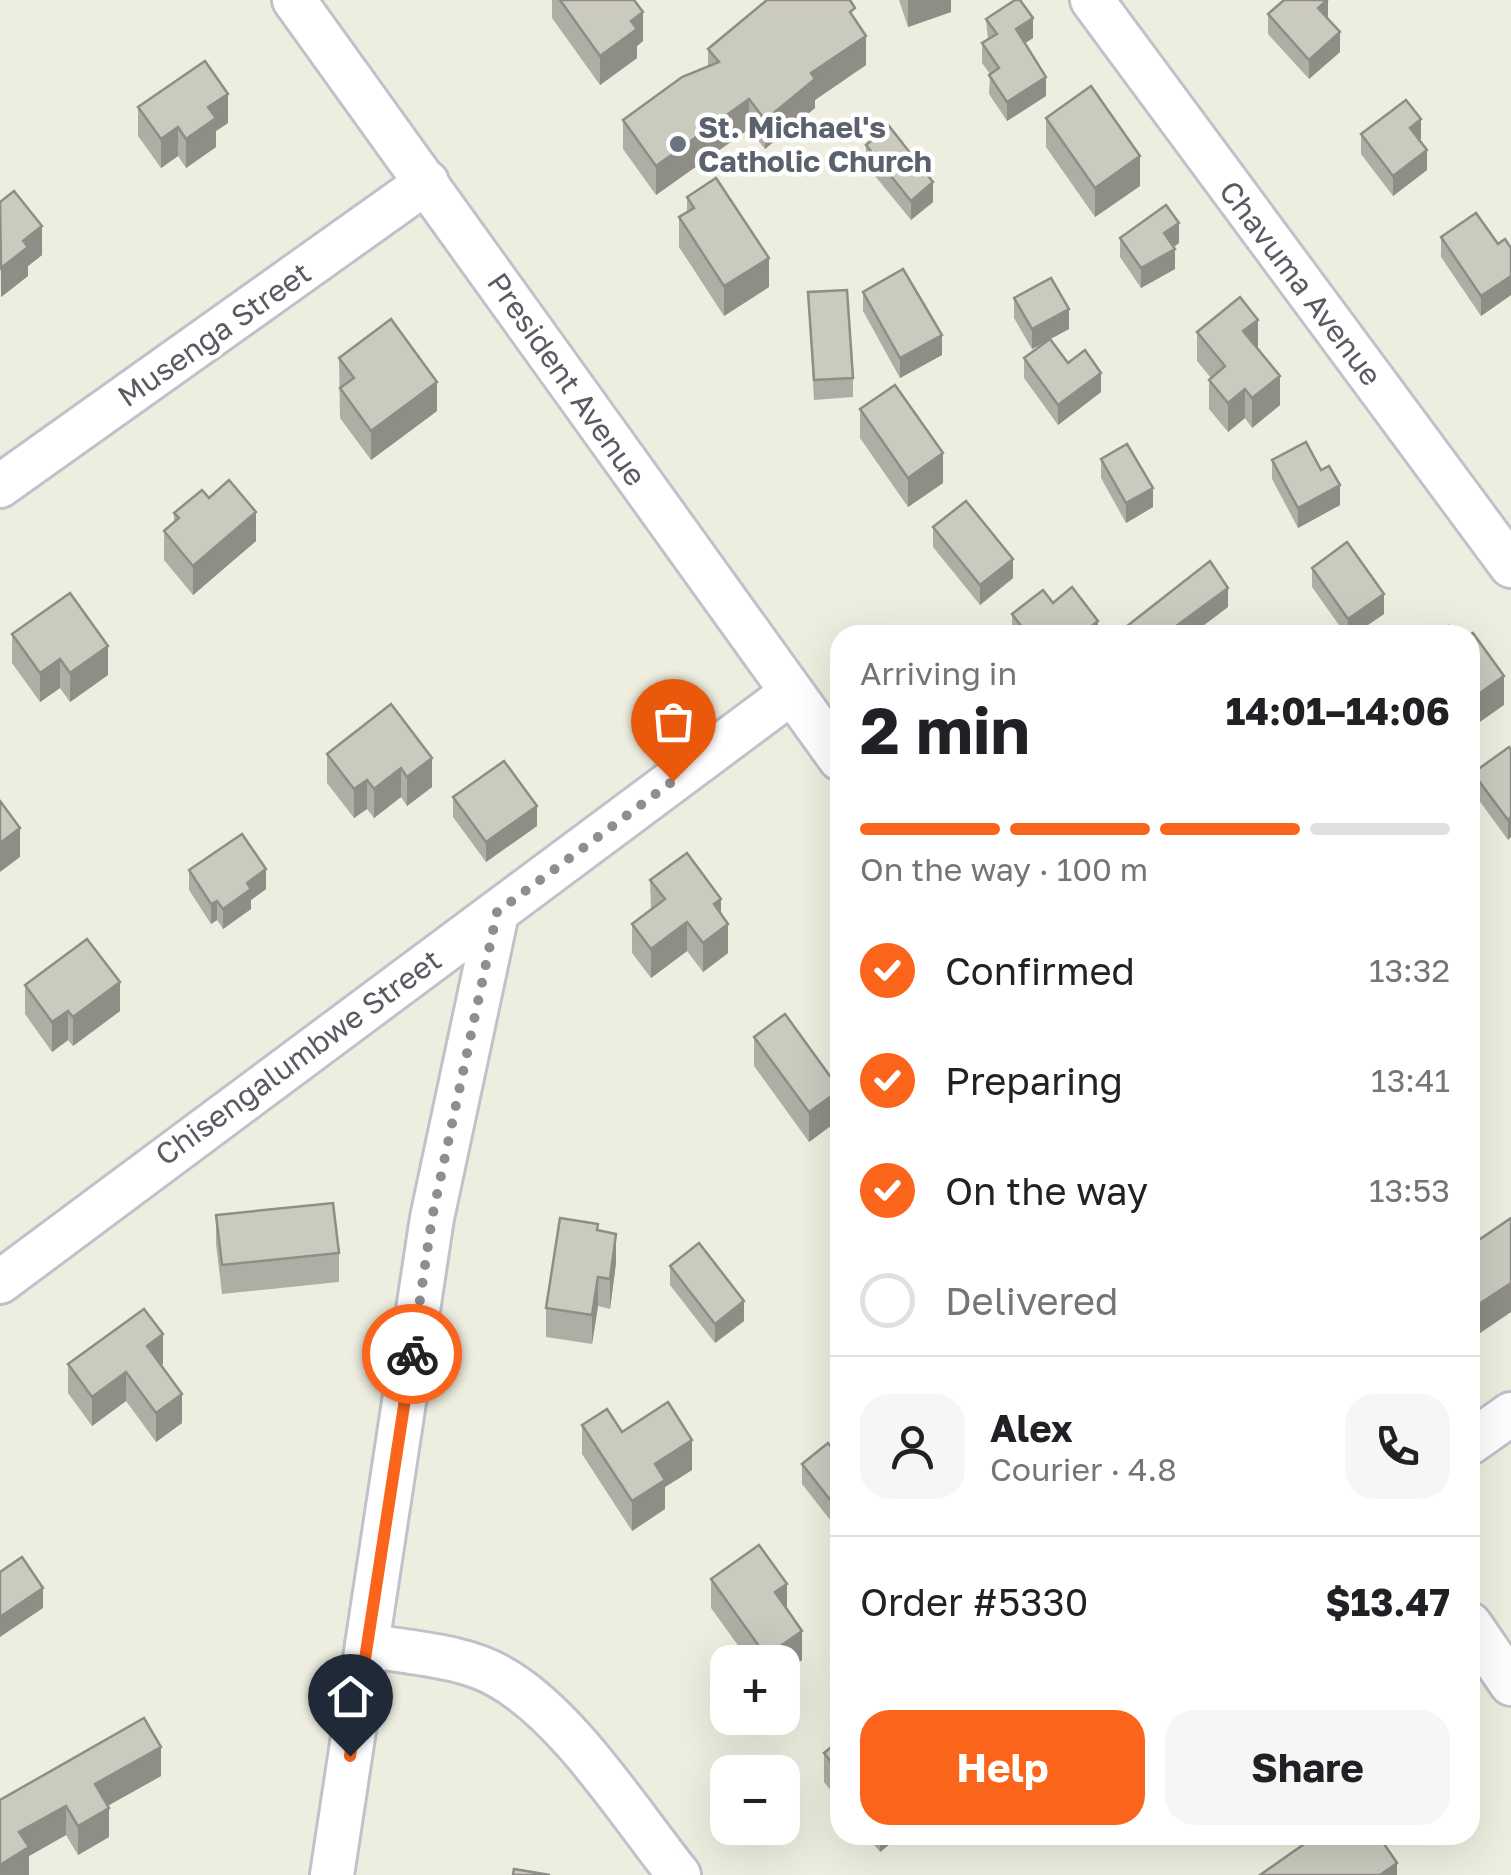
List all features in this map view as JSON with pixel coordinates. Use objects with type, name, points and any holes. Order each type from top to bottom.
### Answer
[{"type":"street","name":"President Avenue","points":[[294,0],[830,746]]},
{"type":"street","name":"Chavuma Avenue","points":[[1092,0],[1511,566]]},
{"type":"street","name":"Musenga Street","points":[[0,486],[427,182]]},
{"type":"street","points":[[0,1280],[790,694]]},
{"type":"street","name":"Chisengalumbwe Street","points":[[0,1280],[790,694]]},
{"type":"street","points":[[328,1872],[432,1218],[497,912]]},
{"type":"street","points":[[1480,1436],[1511,1414]]},
{"type":"street","points":[[1480,1639],[1511,1684]]},
{"type":"street","points":[[367,1645],[461,1663],[499,1676],[556,1718],[679,1875]]},
{"type":"building","points":[[560,0],[634,0],[643,12],[631,21],[637,29],[600,56]]},
{"type":"building","points":[[767,0],[850,0],[855,8],[850,12],[866,36],[811,73],[815,79],[765,120],[749,99],[656,166],[623,120],[682,77],[719,62],[708,49]]},
{"type":"building","points":[[1020,0],[1033,18],[1016,29],[1046,77],[1007,102],[989,75],[999,68],[982,43],[997,34],[986,19]]},
{"type":"building","points":[[1284,0],[1327,0],[1318,8],[1340,32],[1309,60],[1268,14]]},
{"type":"building","points":[[205,61],[228,94],[208,107],[216,118],[186,139],[178,127],[161,139],[138,107]]},
{"type":"building","points":[[1091,86],[1140,156],[1095,188],[1046,118]]},
{"type":"building","points":[[1406,100],[1421,119],[1410,128],[1427,150],[1393,176],[1361,134]]},
{"type":"building","points":[[889,126],[933,182],[911,201],[866,145]]},
{"type":"building","points":[[716,178],[769,258],[724,286],[679,217],[694,208],[687,197]]},
{"type":"building","points":[[14,191],[42,226],[23,241],[28,247],[1,268],[0,202]]},
{"type":"building","points":[[1166,205],[1179,223],[1164,233],[1175,249],[1141,268],[1120,238]]},
{"type":"building","points":[[1476,213],[1498,244],[1505,239],[1511,248],[1511,276],[1481,296],[1441,237]]},
{"type":"building","points":[[903,269],[942,335],[900,358],[863,292]]},
{"type":"building","points":[[1051,278],[1069,309],[1032,329],[1014,298]]},
{"type":"building","points":[[847,290],[853,378],[814,380],[808,292]]},
{"type":"building","points":[[1240,297],[1258,320],[1243,331],[1280,376],[1252,398],[1245,389],[1228,403],[1209,380],[1225,366],[1197,332]]},
{"type":"building","points":[[391,319],[437,382],[371,431],[340,388],[354,378],[339,358]]},
{"type":"building","points":[[1050,339],[1068,363],[1085,350],[1101,373],[1058,405],[1024,358]]},
{"type":"building","points":[[895,385],[943,453],[908,478],[860,409]]},
{"type":"building","points":[[1306,442],[1321,470],[1329,466],[1340,485],[1298,508],[1272,460]]},
{"type":"building","points":[[1127,444],[1153,488],[1126,503],[1101,459]]},
{"type":"building","points":[[229,480],[256,512],[193,566],[164,531],[179,518],[174,513],[202,490],[209,498]]},
{"type":"building","points":[[966,501],[1013,559],[980,585],[933,527]]},
{"type":"building","points":[[1347,542],[1384,594],[1348,619],[1312,568]]},
{"type":"building","points":[[1210,561],[1228,588],[1178,625],[1128,625]]},
{"type":"building","points":[[1072,587],[1098,621],[1093,625],[1020,625],[1012,614],[1043,590],[1053,603]]},
{"type":"building","points":[[70,593],[108,646],[70,673],[60,659],[40,673],[12,634]]},
{"type":"building","points":[[1480,643],[1504,676],[1480,693]]},
{"type":"building","points":[[391,704],[432,758],[407,777],[401,768],[374,789],[367,780],[354,789],[327,754]]},
{"type":"building","points":[[1509,747],[1511,750],[1508,820],[1480,782],[1480,768]]},
{"type":"building","points":[[504,761],[537,806],[486,842],[453,797]]},
{"type":"building","points":[[0,801],[20,828],[0,843]]},
{"type":"building","points":[[242,834],[266,869],[247,883],[251,889],[223,909],[217,901],[211,904],[189,870]]},
{"type":"building","points":[[687,853],[721,899],[714,904],[728,924],[703,943],[687,922],[651,949],[632,924],[665,899],[650,880]]},
{"type":"building","points":[[87,939],[120,982],[73,1017],[68,1011],[52,1022],[25,985]]},
{"type":"building","points":[[785,1014],[830,1076],[830,1097],[809,1112],[754,1037]]},
{"type":"building","points":[[333,1203],[339,1253],[222,1265],[216,1215]]},
{"type":"building","points":[[560,1218],[598,1224],[597,1230],[616,1234],[610,1279],[598,1277],[592,1315],[546,1308]]},
{"type":"building","points":[[1511,1218],[1511,1283],[1480,1303],[1480,1239]]},
{"type":"building","points":[[699,1243],[744,1301],[715,1324],[670,1266]]},
{"type":"building","points":[[144,1309],[163,1334],[147,1346],[182,1394],[156,1413],[126,1372],[92,1397],[68,1364]]},
{"type":"building","points":[[668,1402],[692,1440],[655,1464],[665,1480],[632,1501],[582,1425],[607,1409],[622,1432]]},
{"type":"building","points":[[828,1443],[830,1446],[830,1500],[802,1464]]},
{"type":"building","points":[[759,1545],[787,1584],[775,1592],[802,1631],[782,1645],[758,1645],[711,1579]]},
{"type":"building","points":[[22,1557],[43,1588],[0,1617],[0,1572]]},
{"type":"building","points":[[144,1718],[161,1747],[95,1784],[109,1808],[78,1826],[66,1806],[19,1832],[29,1847],[0,1865],[0,1800]]},
{"type":"building","points":[[1303,1845],[1385,1845],[1397,1863],[1380,1875],[1260,1875]]},
{"type":"building","points":[[514,1869],[550,1875],[513,1875]]},
{"type":"way so far","points":[[412,1354],[432,1218],[497,912],[673,781]]},
{"type":"place","name":"St. Michael's Catholic Church","points":[[678,144]]},
{"type":"route","points":[[350,1756],[412,1354]]}]
